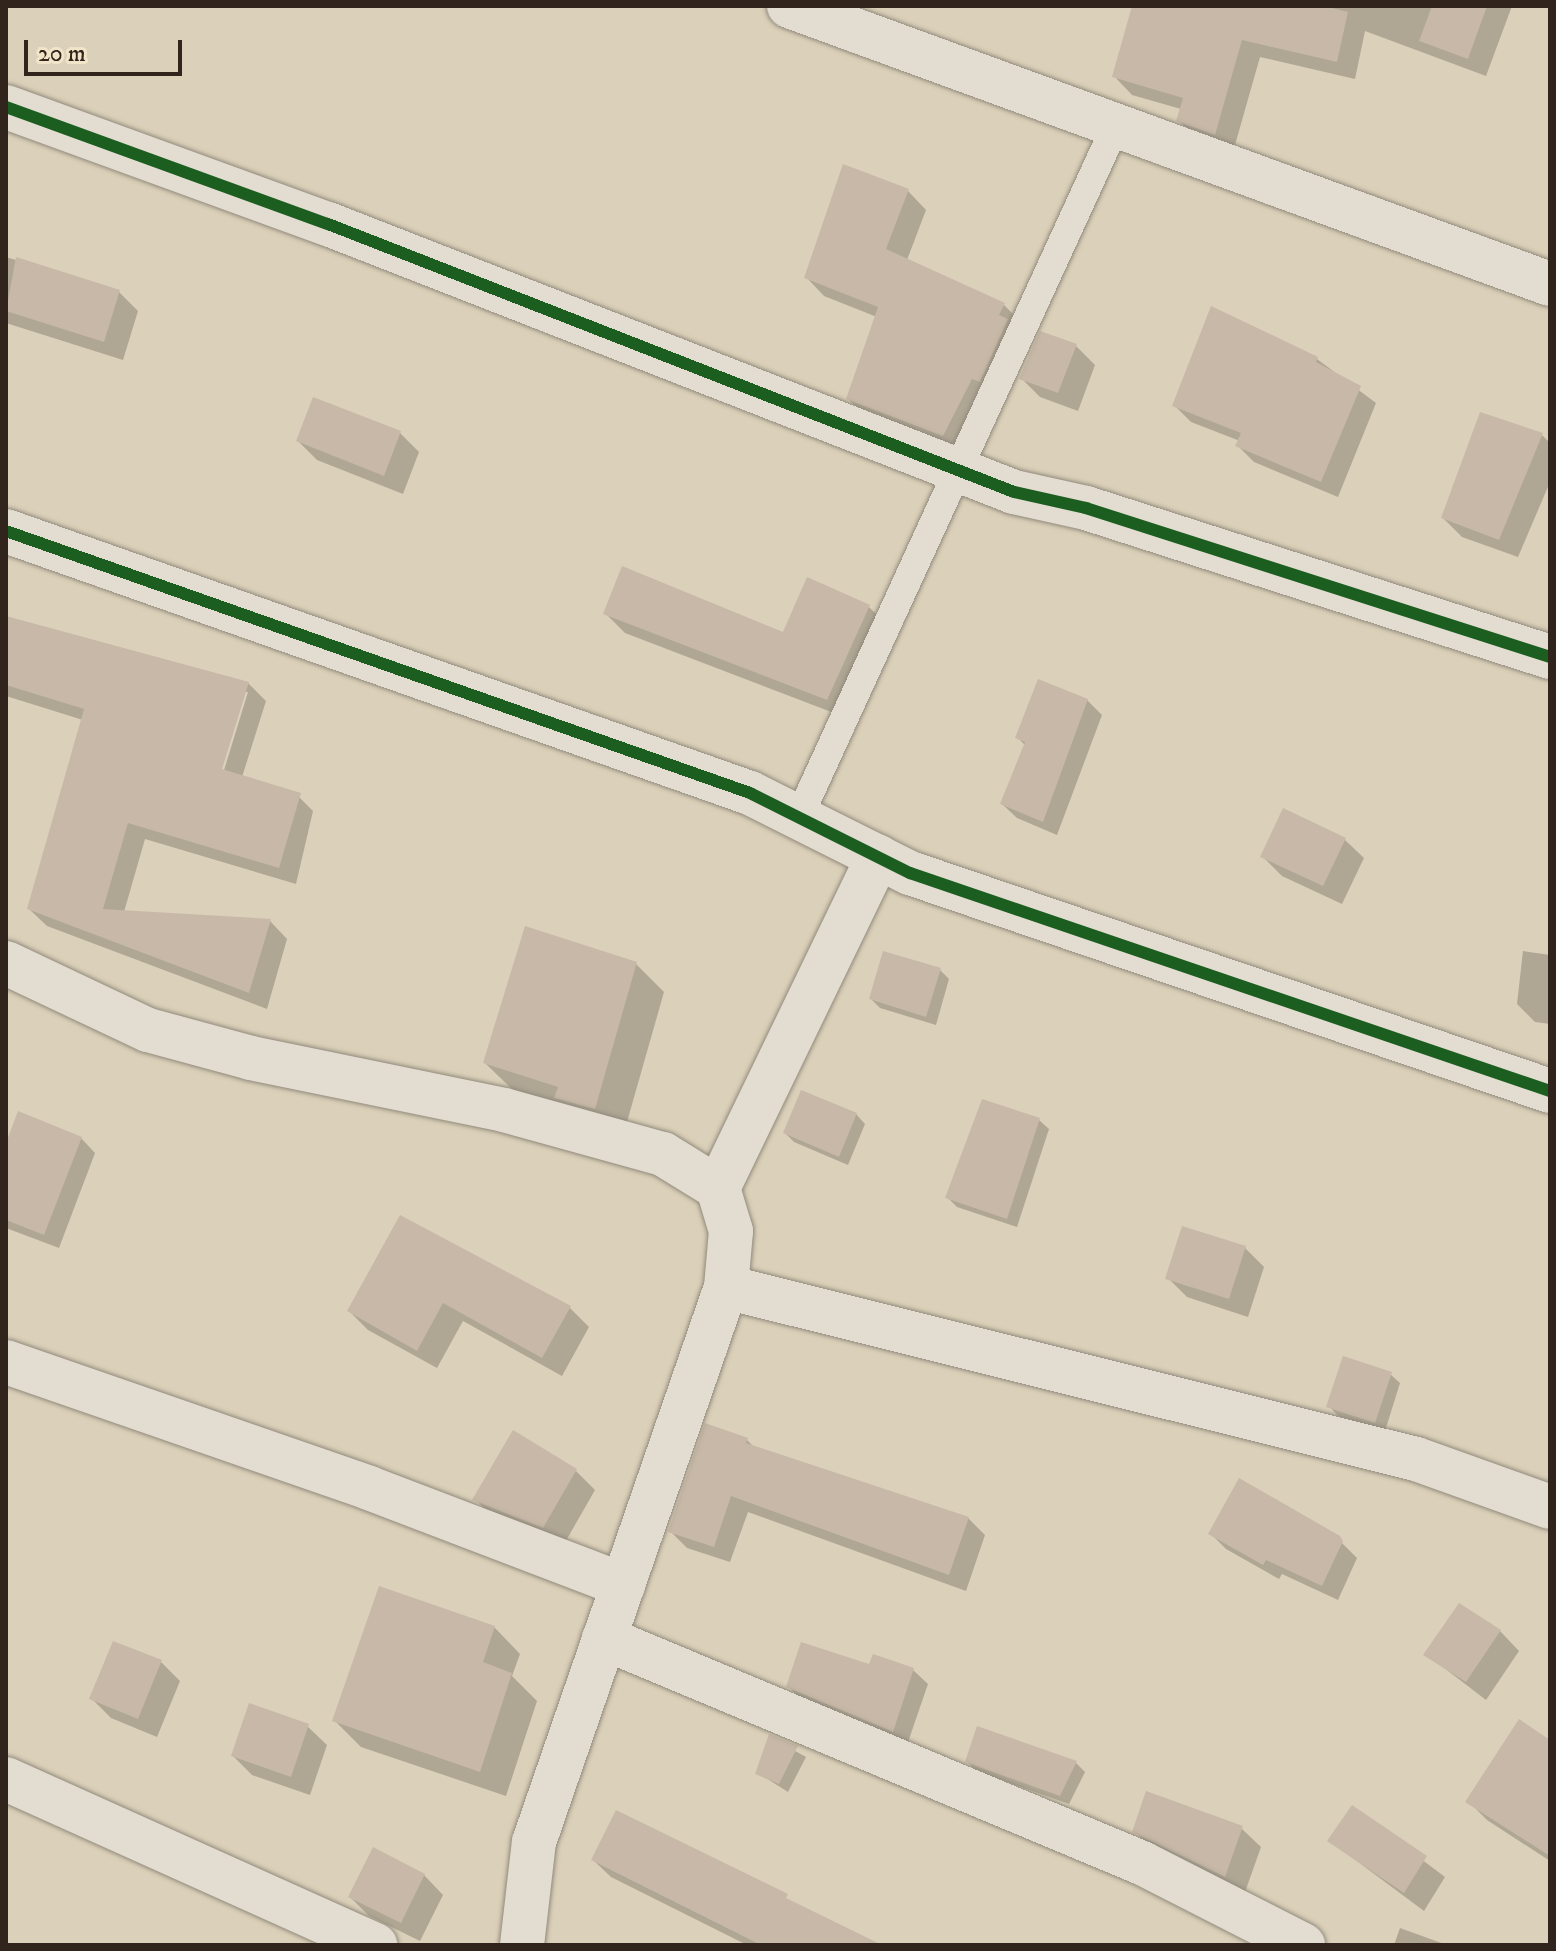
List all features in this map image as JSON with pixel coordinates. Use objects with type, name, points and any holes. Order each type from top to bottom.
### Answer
[{"type":"street","points":[[789,6],[1550,284]]},
{"type":"street","points":[[6,107],[328,224],[1014,492],[1086,508],[1550,657]]},
{"type":"street","points":[[6,531],[750,793],[910,873],[1550,1091]]},
{"type":"street","points":[[718,1188],[878,857]]},
{"type":"street","points":[[6,963],[148,1030],[251,1058],[504,1110],[663,1154],[718,1188],[731,1231],[726,1287],[534,1842],[522,1945]]},
{"type":"street","points":[[726,1287],[1416,1459],[1550,1507]]},
{"type":"street","points":[[6,1362],[369,1488],[623,1585]]},
{"type":"street","points":[[604,1638],[1142,1863],[1303,1945]]},
{"type":"street","points":[[6,1779],[375,1945]]},
{"type":"lane","points":[[799,817],[1116,125]]},
{"type":"building","points":[[1132,6],[1324,6],[1348,12],[1337,62],[1242,40],[1215,135],[1176,121],[1183,98],[1112,77]]},
{"type":"building","points":[[1432,6],[1487,6],[1468,59],[1419,41]]},
{"type":"building","points":[[843,164],[909,189],[886,249],[1005,303],[999,315],[1008,319],[980,382],[972,379],[943,436],[846,399],[878,307],[804,278]]},
{"type":"building","points":[[16,257],[120,290],[104,342],[6,311]]},
{"type":"building","points":[[1211,306],[1318,357],[1316,362],[1361,386],[1321,482],[1235,446],[1241,433],[1172,406]]},
{"type":"building","points":[[1040,331],[1077,344],[1058,393],[1019,379]]},
{"type":"building","points":[[313,397],[401,431],[384,476],[296,441]]},
{"type":"building","points":[[1480,412],[1543,433],[1499,540],[1441,518]]},
{"type":"building","points":[[622,566],[783,632],[807,577],[870,605],[827,700],[603,614]]},
{"type":"building","points":[[6,616],[249,682],[222,769],[301,793],[279,868],[128,823],[103,909],[271,919],[249,993],[27,909],[84,709],[6,685]]},
{"type":"building","points":[[1038,679],[1088,699],[1043,822],[1000,804],[1025,742],[1015,738]]},
{"type":"building","points":[[1283,808],[1346,838],[1323,886],[1260,857]]},
{"type":"building","points":[[525,926],[637,962],[595,1109],[554,1098],[558,1087],[483,1063]]},
{"type":"building","points":[[883,951],[941,968],[926,1017],[869,999]]},
{"type":"building","points":[[801,1090],[857,1113],[839,1157],[783,1133]]},
{"type":"building","points":[[982,1099],[1040,1118],[1007,1219],[945,1198]]},
{"type":"building","points":[[18,1111],[82,1137],[44,1235],[6,1220],[6,1143]]},
{"type":"building","points":[[400,1215],[571,1306],[542,1358],[443,1303],[417,1351],[347,1311]]},
{"type":"building","points":[[1182,1226],[1246,1246],[1229,1299],[1165,1279]]},
{"type":"building","points":[[1343,1356],[1392,1372],[1375,1423],[1326,1407]]},
{"type":"building","points":[[705,1423],[748,1438],[746,1443],[969,1517],[949,1575],[731,1496],[714,1547],[668,1532]]},
{"type":"building","points":[[513,1430],[577,1469],[543,1528],[472,1500]]},
{"type":"building","points":[[1239,1478],[1340,1536],[1343,1541],[1322,1586],[1266,1560],[1263,1565],[1208,1534]]},
{"type":"building","points":[[379,1586],[495,1626],[483,1662],[512,1673],[480,1772],[332,1721]]},
{"type":"building","points":[[1459,1603],[1501,1630],[1466,1682],[1423,1655]]},
{"type":"building","points":[[113,1641],[162,1660],[138,1719],[89,1699]]},
{"type":"building","points":[[801,1642],[869,1664],[873,1654],[914,1668],[893,1732],[786,1687]]},
{"type":"building","points":[[249,1703],[309,1724],[291,1777],[231,1756]]},
{"type":"building","points":[[1519,1719],[1550,1740],[1550,1856],[1465,1802]]},
{"type":"building","points":[[977,1726],[1077,1761],[1060,1796],[965,1762]]},
{"type":"building","points":[[769,1734],[798,1746],[779,1784],[755,1774]]},
{"type":"building","points":[[1146,1791],[1243,1826],[1225,1877],[1132,1832]]},
{"type":"building","points":[[1352,1805],[1427,1856],[1404,1893],[1327,1841]]},
{"type":"building","points":[[616,1810],[788,1894],[786,1898],[882,1945],[761,1945],[591,1860]]},
{"type":"building","points":[[373,1847],[425,1874],[401,1923],[348,1897]]},
{"type":"cycle path","points":[[6,107],[328,224],[1014,492],[1086,508],[1550,657]]},
{"type":"cycle path","points":[[6,531],[750,793],[910,873],[1550,1091]]}]
